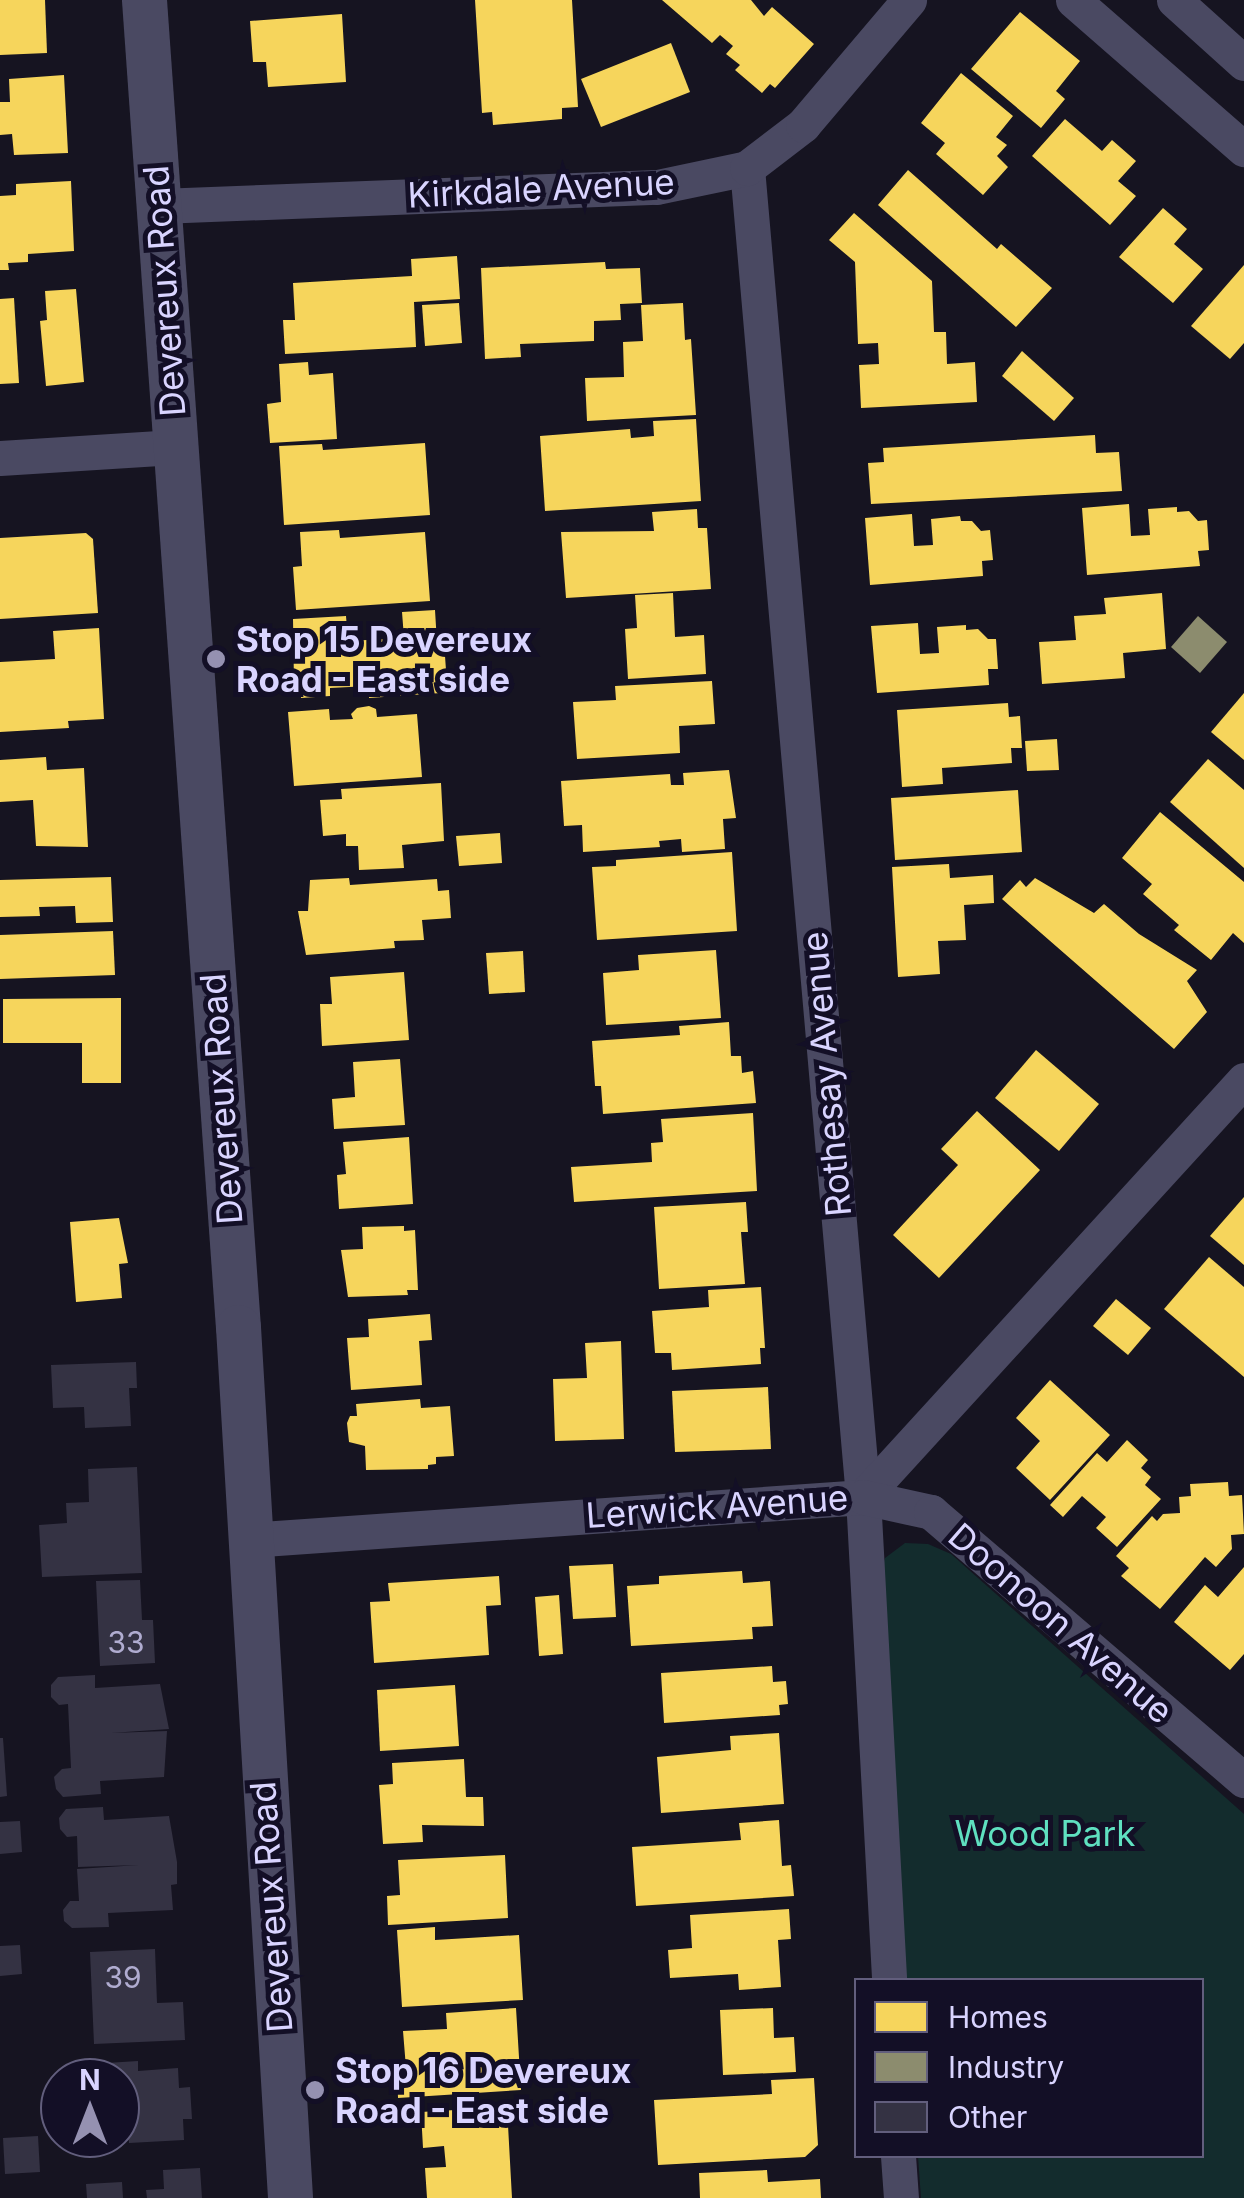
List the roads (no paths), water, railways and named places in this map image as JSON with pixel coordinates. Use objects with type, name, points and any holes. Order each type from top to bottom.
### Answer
[{"type":"street","name":"Devereux Road","points":[[144,0],[236,1308],[290,2198]]},
{"type":"street","name":"Kirkdale Avenue","points":[[159,206],[657,187],[747,168],[804,125],[909,0]]},
{"type":"street","points":[[1073,0],[1244,149]]},
{"type":"street","points":[[1174,0],[1244,62]]},
{"type":"street","name":"Rothesay Avenue","points":[[747,168],[863,1497],[889,1978]]},
{"type":"street","points":[[0,458],[175,447]]},
{"type":"street","name":"Lerwick Avenue","points":[[248,1540],[863,1497],[1244,1080]]},
{"type":"street","name":"Doonoon Avenue","points":[[863,1497],[931,1512],[1244,1780]]},
{"type":"street","points":[[898,2158],[901,2198]]},
{"type":"place","name":"Stop 15 Devereux Road - East side","points":[[216,659]]},
{"type":"place","name":"Stop 16 Devereux Road - East side","points":[[315,2090]]},
{"type":"park label","name":"Wood Park","points":[[1045,1833]]}]
